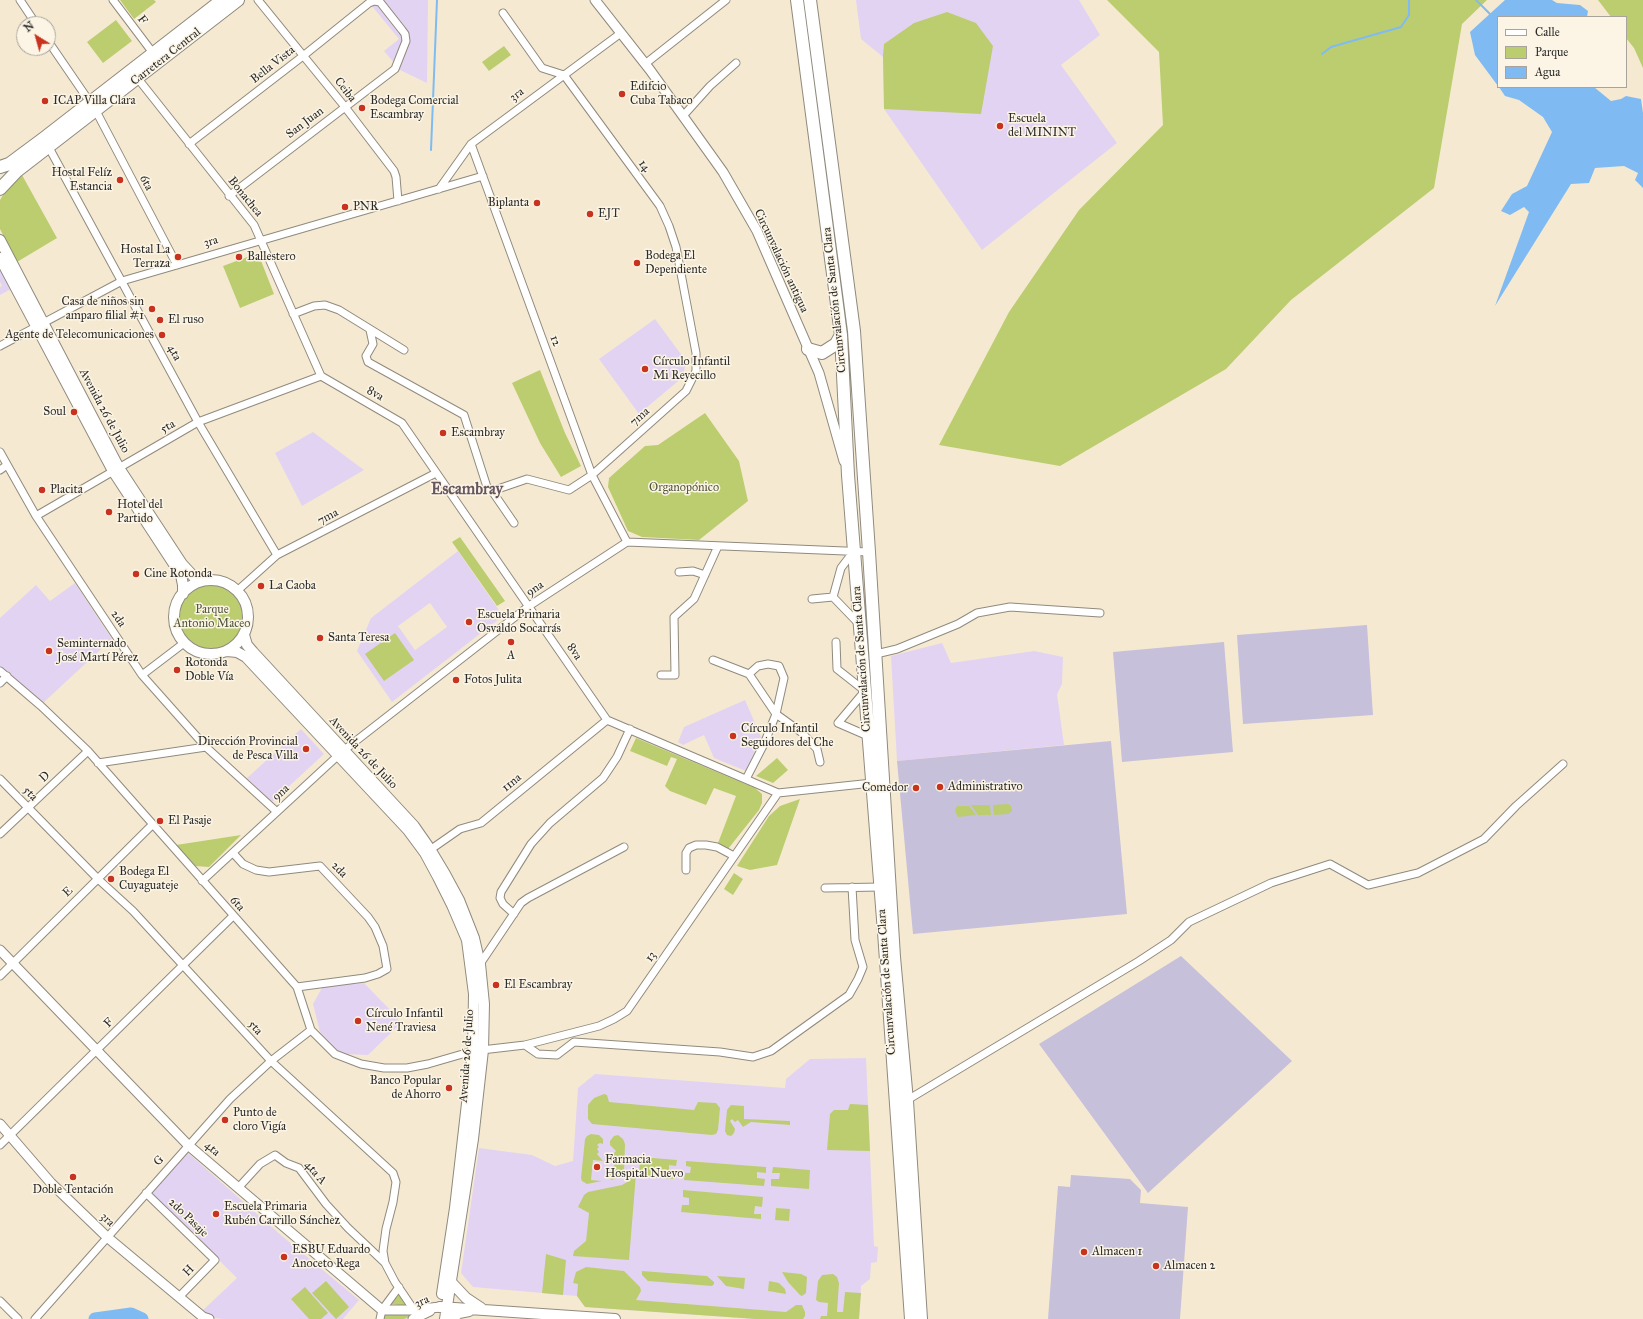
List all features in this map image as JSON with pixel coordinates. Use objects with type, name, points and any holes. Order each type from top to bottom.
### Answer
[{"type":"main road","name":"Carretera Central","points":[[134,74],[153,54],[222,0]]},
{"type":"main road","name":"Carretera Central","points":[[0,189],[47,143],[134,74],[238,0]]},
{"type":"main road","name":"Circunvalación de Santa Clara","points":[[797,0],[841,335],[848,475],[880,887],[888,934],[907,1101],[919,1318]]},
{"type":"main road","name":"Circunvalación de Santa Clara","points":[[810,0],[854,331],[876,654],[896,1107],[910,1305],[919,1318]]},
{"type":"main road","name":"Carretera Central","points":[[0,167],[9,164],[47,143]]},
{"type":"main road","name":"Avenida 26 de Julio","points":[[0,240],[39,325]]},
{"type":"main road","name":"Avenida 26 de Julio","points":[[0,258],[39,325],[116,470],[181,575],[183,594]]},
{"type":"main road","points":[[808,350],[822,352],[836,344],[841,335]]},
{"type":"main road","name":"Avenida 26 de Julio","points":[[116,470],[188,572],[194,578],[202,581]]},
{"type":"main road","points":[[213,580],[224,582],[237,591],[246,604],[248,625],[244,635],[237,644],[227,651],[215,654],[202,653],[191,648],[184,642],[176,629],[174,617],[176,605],[183,594],[192,586],[202,581],[213,580]]},
{"type":"main road","name":"Avenida 26 de Julio","points":[[244,635],[253,652],[341,754],[428,851],[459,900],[474,938],[480,964],[484,1004],[455,1208],[444,1307],[445,1319]]},
{"type":"main road","name":"Avenida 26 de Julio","points":[[227,651],[237,652],[246,657],[341,754]]},
{"type":"main road","name":"Avenida 26 de Julio","points":[[428,851],[467,940],[474,994],[478,1050],[473,1139],[451,1282],[439,1319]]},
{"type":"main road","points":[[451,1282],[466,1298],[482,1309]]},
{"type":"main road","points":[[904,1319],[910,1305]]},
{"type":"main road","points":[[444,1307],[615,1319]]},
{"type":"main road","points":[[451,1319],[459,1313],[482,1309]]},
{"type":"street","points":[[20,0],[31,16]]},
{"type":"street","name":"F","points":[[114,0],[153,54]]},
{"type":"street","name":"Ceiba","points":[[258,0],[345,107],[394,171],[398,201]]},
{"type":"street","name":"Circunvalación antigua","points":[[595,0],[645,64],[723,172],[757,231],[819,373],[848,475]]},
{"type":"street","points":[[645,64],[726,0]]},
{"type":"street","name":"Bella Vista","points":[[189,144],[304,56],[369,3],[374,1],[380,2],[405,34],[406,41],[395,69]]},
{"type":"street","points":[[503,13],[542,68],[564,75]]},
{"type":"street","name":"3ra","points":[[439,189],[471,144],[621,33]]},
{"type":"street","name":"6ta","points":[[56,53],[93,107],[177,265]]},
{"type":"street","points":[[683,116],[710,86],[736,63]]},
{"type":"street","name":"San Juan","points":[[229,196],[395,69]]},
{"type":"street","name":"Bonachea","points":[[134,74],[229,196],[254,225],[321,376]]},
{"type":"street","name":"14","points":[[564,75],[660,206],[669,226],[676,247],[694,338],[696,371]]},
{"type":"street","name":"4ta","points":[[47,143],[198,422],[276,555]]},
{"type":"street","name":"12","points":[[471,144],[592,475],[627,542]]},
{"type":"street","name":"3ra","points":[[0,346],[122,281],[483,176]]},
{"type":"street","points":[[293,314],[314,306],[326,305],[339,310],[404,350]]},
{"type":"street","points":[[370,330],[373,344]]},
{"type":"street","points":[[383,337],[373,344],[366,356],[368,362],[464,416],[487,487],[492,491],[514,523]]},
{"type":"street","name":"7ma","points":[[492,491],[527,479],[569,490],[592,475],[686,391],[696,371]]},
{"type":"street","name":"5ta","points":[[36,516],[198,422],[321,376]]},
{"type":"street","name":"8va","points":[[321,376],[402,423],[607,720]]},
{"type":"street","name":"2da","points":[[0,452],[36,516],[142,675],[206,747],[277,812]]},
{"type":"street","points":[[0,470],[7,465]]},
{"type":"street","name":"7ma","points":[[237,591],[276,555],[436,472]]},
{"type":"street","points":[[627,542],[869,552]]},
{"type":"street","name":"9na","points":[[202,881],[341,754],[529,606],[627,542]]},
{"type":"street","points":[[662,675],[675,675],[674,617],[694,599],[718,546]]},
{"type":"street","points":[[833,597],[841,568],[854,551]]},
{"type":"street","points":[[679,572],[693,571],[705,575]]},
{"type":"street","points":[[812,599],[833,597]]},
{"type":"street","points":[[833,597],[860,625]]},
{"type":"street","points":[[876,654],[904,646],[958,624],[977,613],[1010,607],[1100,614]]},
{"type":"street","points":[[142,675],[184,642]]},
{"type":"street","points":[[836,642],[837,669],[865,691],[838,723],[868,736]]},
{"type":"street","points":[[713,660],[749,674],[776,714],[801,732],[817,749],[820,762]]},
{"type":"street","points":[[746,779],[764,744],[776,714],[784,678],[779,666],[768,664],[758,666],[749,674]]},
{"type":"street","name":"6ta","points":[[0,671],[88,751],[297,987],[311,1030],[335,1054],[361,1064],[384,1068],[407,1068],[428,1064],[478,1050]]},
{"type":"street","points":[[0,683],[7,676]]},
{"type":"street","points":[[607,720],[778,793],[872,783]]},
{"type":"street","name":"11na","points":[[428,851],[460,829],[481,824],[607,720]]},
{"type":"street","points":[[514,914],[503,904],[500,898],[501,892],[531,844],[550,823],[603,778],[617,757],[630,729]]},
{"type":"street","points":[[98,763],[206,747]]},
{"type":"street","name":"D","points":[[0,834],[88,751]]},
{"type":"street","points":[[896,1107],[1139,961],[1171,940],[1189,922],[1271,883],[1330,864],[1368,885],[1418,873],[1484,839],[1516,806],[1563,764]]},
{"type":"street","name":"5ta","points":[[0,779],[98,878],[133,911],[271,1061],[393,1173],[396,1182],[393,1202],[386,1228],[383,1251],[385,1263],[417,1316]]},
{"type":"street","name":"13","points":[[478,1050],[525,1045],[599,1026],[614,1020],[627,1011],[778,793]]},
{"type":"street","name":"E","points":[[0,976],[152,825]]},
{"type":"street","points":[[686,870],[686,853],[689,848],[696,845],[717,847],[734,856]]},
{"type":"street","points":[[480,964],[521,903],[624,847]]},
{"type":"street","name":"2da","points":[[233,853],[243,864],[256,870],[269,872],[320,866],[368,917],[375,927],[383,946],[387,969],[378,974],[365,978],[297,987]]},
{"type":"street","points":[[525,1045],[538,1054],[557,1056],[574,1042],[720,1052],[754,1057],[771,1051],[849,995],[858,979],[863,967],[854,940],[852,887]]},
{"type":"street","points":[[825,888],[880,887]]},
{"type":"street","name":"F","points":[[0,1145],[233,916]]},
{"type":"street","name":"4ta","points":[[0,950],[188,1145],[239,1187],[381,1314]]},
{"type":"street","name":"G","points":[[35,1319],[230,1099],[271,1061],[311,1030]]},
{"type":"street","name":"3ra","points":[[0,1124],[51,1183],[107,1237],[203,1317],[209,1319]]},
{"type":"street","name":"4ta A","points":[[239,1187],[260,1164],[275,1155],[286,1163],[299,1168],[326,1204],[348,1228],[385,1263]]},
{"type":"street","name":"2do Pasaje","points":[[146,1193],[215,1260]]},
{"type":"street","name":"H","points":[[179,1297],[215,1260]]},
{"type":"street","points":[[381,1314],[399,1287]]},
{"type":"street","points":[[0,1301],[18,1319]]},
{"type":"street","points":[[381,1314],[417,1316],[444,1307]]},
{"type":"shaded area","points":[[367,0],[428,0],[427,83],[400,70],[384,51],[399,39]]},
{"type":"shaded area","name":"Escuela del MININT","points":[[856,0],[1079,0],[1100,35],[1061,65],[1117,143],[982,250],[884,109],[883,57],[861,39]]},
{"type":"shaded area","points":[[0,268],[11,289],[0,295],[0,287],[2,286],[0,282]]},
{"type":"shaded area","name":"Círculo Infantil Mi Reyecillo","points":[[655,319],[686,361],[683,377],[639,414],[599,359]]},
{"type":"shaded area","points":[[313,432],[364,470],[302,506],[275,453]]},
{"type":"shaded area","name":"Escuela Primaria Osvaldo Socarrás","points":[[458,551],[503,616],[392,702],[357,651],[371,618]],"holes":[[[430,603],[447,627],[415,650],[398,626]]]},
{"type":"shaded area","name":"Seminternado José Martí Pérez","points":[[75,583],[112,639],[43,703],[0,667],[0,618],[36,585],[50,601]]},
{"type":"shaded area","points":[[1367,625],[1373,715],[1243,724],[1237,635]]},
{"type":"shaded area","points":[[1224,642],[1233,752],[1122,762],[1113,652]]},
{"type":"shaded area","points":[[942,643],[951,663],[1034,651],[1063,657],[1062,684],[1057,694],[1064,745],[897,761],[891,656]]},
{"type":"shaded area","name":"Círculo Infantil Seguidores del Che","points":[[745,700],[761,737],[746,771],[714,758],[704,735],[683,745],[678,742],[684,727]]},
{"type":"shaded area","points":[[301,729],[324,754],[272,802],[247,778]]},
{"type":"shaded area","points":[[1111,741],[1127,914],[913,934],[897,761]]},
{"type":"shaded area","points":[[1181,956],[1292,1061],[1148,1193],[1039,1044]]},
{"type":"shaded area","name":"Círculo Infantil Nené Traviesa","points":[[364,983],[398,1018],[399,1025],[368,1055],[341,1054],[320,1032],[313,1004],[323,986]]},
{"type":"shaded area","points":[[866,1058],[874,1246],[878,1247],[877,1262],[871,1263],[870,1279],[861,1286],[859,1319],[756,1319],[585,1307],[577,1296],[473,1287],[461,1273],[479,1148],[532,1155],[555,1166],[573,1161],[578,1088],[595,1074],[785,1088],[786,1079],[810,1059]]},
{"type":"shaded area","points":[[187,1152],[282,1236],[359,1300],[343,1319],[223,1319],[214,1318],[201,1312],[237,1278],[151,1193]]},
{"type":"shaded area","points":[[1071,1175],[1130,1179],[1141,1190],[1140,1203],[1188,1207],[1180,1319],[1048,1319],[1058,1186],[1070,1187]]},
{"type":"green space","points":[[120,0],[154,0],[156,2],[134,19]]},
{"type":"green space","points":[[1107,0],[1487,0],[1462,24],[1434,188],[1291,300],[1226,369],[1060,466],[939,445],[1009,312],[1079,210],[1163,125],[1159,52]]},
{"type":"green space","points":[[1598,0],[1643,0],[1643,68],[1634,48],[1627,39],[1627,16],[1610,16]]},
{"type":"green space","points":[[947,12],[976,23],[993,46],[981,114],[884,109],[884,44],[914,23]]},
{"type":"green space","points":[[116,20],[132,41],[103,63],[87,42]]},
{"type":"green space","points":[[504,46],[511,55],[489,71],[482,62]]},
{"type":"green space","points":[[22,175],[57,238],[17,262],[0,229],[0,200],[9,185]]},
{"type":"green space","points":[[258,253],[274,294],[240,308],[223,266]]},
{"type":"green space","points":[[540,370],[565,433],[581,466],[561,477],[540,443],[512,383]]},
{"type":"green space","name":"Organopónico","points":[[705,413],[739,461],[748,501],[699,540],[642,537],[628,531],[608,487],[609,478],[645,446],[658,445]]},
{"type":"green space","points":[[460,537],[505,601],[497,606],[452,542]]},
{"type":"green space","name":"Parque Antonio Maceo","points":[[205,583],[219,583],[231,588],[240,597],[245,609],[243,629],[236,640],[219,649],[205,649],[193,644],[184,635],[179,623],[179,609],[184,597],[193,588]]},
{"type":"green space","points":[[395,633],[414,660],[384,681],[365,654]]},
{"type":"green space","points":[[636,738],[755,788],[762,794],[762,803],[759,810],[728,849],[718,843],[736,796],[714,788],[706,805],[670,791],[665,786],[677,759],[671,757],[667,766],[630,751]]},
{"type":"green space","points":[[777,758],[788,770],[773,783],[756,776]]},
{"type":"green space","points":[[800,799],[777,865],[750,870],[737,866],[769,816],[780,806]]},
{"type":"green space","points":[[1008,804],[1011,806],[1012,811],[1008,814],[994,815],[993,805]]},
{"type":"green space","points":[[971,805],[990,805],[991,815],[978,815]]},
{"type":"green space","points":[[957,806],[969,806],[976,815],[958,817],[955,811]]},
{"type":"green space","points":[[241,835],[209,867],[195,866],[176,845]]},
{"type":"green space","points":[[734,873],[743,879],[733,895],[724,889]]},
{"type":"green space","points":[[604,1094],[607,1095],[609,1102],[694,1110],[698,1102],[716,1103],[720,1108],[718,1130],[716,1134],[712,1135],[592,1124],[588,1119],[588,1105],[594,1098]]},
{"type":"green space","points":[[850,1104],[868,1105],[870,1151],[827,1150],[830,1114],[834,1110],[848,1110]]},
{"type":"green space","points":[[731,1105],[744,1106],[744,1119],[790,1121],[790,1125],[751,1122],[743,1127],[738,1120],[735,1122],[732,1119],[730,1121],[735,1129],[734,1133],[731,1136],[727,1135],[725,1131],[727,1110]]},
{"type":"green space","points":[[591,1134],[599,1135],[603,1139],[603,1144],[600,1143],[597,1145],[599,1147],[597,1149],[599,1152],[597,1154],[603,1161],[593,1160],[591,1180],[602,1181],[587,1184],[582,1181],[581,1178],[585,1139]]},
{"type":"green space","points":[[618,1135],[623,1139],[625,1144],[624,1173],[612,1180],[608,1175],[614,1169],[613,1167],[615,1164],[613,1163],[616,1160],[613,1154],[616,1151],[610,1145],[610,1141],[614,1136]]},
{"type":"green space","points":[[640,1157],[677,1160],[676,1166],[669,1165],[669,1172],[676,1172],[675,1179],[639,1176]]},
{"type":"green space","points":[[686,1161],[766,1167],[766,1173],[757,1172],[757,1178],[765,1179],[764,1186],[684,1180],[685,1173],[690,1173],[691,1167],[686,1166]]},
{"type":"green space","points":[[773,1167],[810,1170],[809,1189],[771,1186],[771,1179],[779,1179],[780,1173],[772,1173]]},
{"type":"green space","points":[[634,1173],[636,1174],[629,1260],[573,1256],[574,1251],[586,1241],[589,1213],[578,1207],[584,1195],[588,1192],[622,1185],[629,1181]]},
{"type":"green space","points":[[683,1190],[763,1197],[762,1207],[755,1206],[754,1214],[761,1214],[761,1219],[681,1212],[682,1205],[689,1205],[689,1198],[683,1197]]},
{"type":"green space","points":[[776,1208],[790,1209],[789,1221],[775,1220]]},
{"type":"green space","points":[[546,1254],[566,1260],[563,1295],[542,1293]]},
{"type":"green space","points":[[586,1267],[624,1271],[640,1287],[641,1291],[636,1300],[786,1312],[796,1305],[802,1305],[805,1316],[803,1319],[756,1319],[585,1307],[577,1296],[578,1284],[573,1283],[576,1272]]},
{"type":"green space","points":[[642,1271],[707,1276],[714,1282],[714,1284],[712,1286],[648,1281],[642,1275]]},
{"type":"green space","points":[[782,1272],[801,1274],[807,1277],[806,1293],[802,1296],[800,1295],[788,1282]]},
{"type":"green space","points":[[833,1274],[837,1277],[839,1283],[837,1312],[843,1312],[845,1292],[861,1293],[859,1319],[820,1319],[821,1316],[827,1316],[828,1303],[819,1302],[816,1300],[818,1281],[822,1275]]},
{"type":"green space","points":[[717,1276],[745,1278],[744,1289],[726,1286]]},
{"type":"green space","points":[[326,1281],[349,1307],[336,1319],[312,1293]]},
{"type":"green space","points":[[769,1281],[779,1283],[785,1289],[786,1294],[768,1291]]},
{"type":"green space","points":[[305,1287],[328,1313],[321,1319],[309,1319],[291,1299]]},
{"type":"green space","points":[[400,1294],[407,1306],[391,1304]]},
{"type":"green space","points":[[384,1314],[412,1316],[404,1319],[383,1319]]},
{"type":"water","points":[[1505,0],[1552,0],[1557,3],[1580,5],[1588,11],[1587,16],[1497,16],[1497,85],[1475,55],[1470,32]]},
{"type":"water","points":[[1500,88],[1595,88],[1611,101],[1621,99],[1626,96],[1641,99],[1643,113],[1643,188],[1635,180],[1638,173],[1624,166],[1595,168],[1589,183],[1571,184],[1495,306],[1529,212],[1524,207],[1510,215],[1501,211],[1512,194],[1527,186],[1552,132],[1543,117],[1519,100],[1505,96]]},
{"type":"waterway","points":[[431,150],[437,0]]},
{"type":"waterway","points":[[1322,54],[1331,47],[1401,27],[1409,15],[1409,0]]},
{"type":"waterway","points":[[1476,0],[1490,14]]},
{"type":"waterway","points":[[95,1319],[131,1314],[142,1319]]},
{"type":"place","name":"Edifcio Cuba Tabaco","points":[[622,94]]},
{"type":"place","name":"ICAP Villa Clara","points":[[45,101]]},
{"type":"place","name":"Bodega Comercial Escambray","points":[[362,108]]},
{"type":"place","name":"Escuela del MININT","points":[[1000,126]]},
{"type":"place","name":"Hostal Felíz Estancia","points":[[120,180]]},
{"type":"place","name":"Biplanta","points":[[537,203]]},
{"type":"place","name":"PNR","points":[[345,207]]},
{"type":"place","name":"EJT","points":[[590,214]]},
{"type":"place","name":"Hostal La Terraza","points":[[178,257]]},
{"type":"place","name":"Ballestero","points":[[239,257]]},
{"type":"place","name":"Bodega El Dependiente","points":[[637,263]]},
{"type":"place","name":"Casa de niños sin amparo filial #1","points":[[152,309]]},
{"type":"place","name":"El ruso","points":[[160,320]]},
{"type":"place","name":"Agente de Telecomunicaciones","points":[[162,335]]},
{"type":"place","name":"Círculo Infantil Mi Reyecillo","points":[[645,369]]},
{"type":"place","name":"Soul","points":[[74,412]]},
{"type":"place","name":"Escambray","points":[[443,433]]},
{"type":"place","name":"Placita","points":[[42,490]]},
{"type":"place","name":"Hotel del Partido","points":[[109,512]]},
{"type":"place","name":"Cine Rotonda","points":[[136,574]]},
{"type":"place","name":"La Caoba","points":[[261,586]]},
{"type":"place","name":"Escuela Primaria Osvaldo Socarrás","points":[[469,622]]},
{"type":"place","name":"Santa Teresa","points":[[320,638]]},
{"type":"place","name":"A","points":[[511,642]]},
{"type":"place","name":"Seminternado José Martí Pérez","points":[[49,651]]},
{"type":"place","name":"Rotonda Doble Vía","points":[[177,670]]},
{"type":"place","name":"Fotos Julita","points":[[456,680]]},
{"type":"place","name":"Círculo Infantil Seguidores del Che","points":[[733,736]]},
{"type":"place","name":"Dirección Provincial de Pesca Villa","points":[[306,749]]},
{"type":"place","name":"Administrativo","points":[[940,787]]},
{"type":"place","name":"Comedor","points":[[916,788]]},
{"type":"place","name":"El Pasaje","points":[[160,821]]},
{"type":"place","name":"Bodega El Cuyaguateje","points":[[111,879]]},
{"type":"place","name":"El Escambray","points":[[496,985]]},
{"type":"place","name":"Círculo Infantil Nené Traviesa","points":[[358,1021]]},
{"type":"place","name":"Banco Popular de Ahorro","points":[[449,1088]]},
{"type":"place","name":"Punto de cloro Vigía","points":[[225,1120]]},
{"type":"place","name":"Farmacia Hospital Nuevo","points":[[597,1167]]},
{"type":"place","name":"Doble Tentación","points":[[73,1177]]},
{"type":"place","name":"Escuela Primaria Rubén Carrillo Sánchez","points":[[216,1214]]},
{"type":"place","name":"Almacen 1","points":[[1084,1252]]},
{"type":"place","name":"ESBU Eduardo Anoceto Rega","points":[[284,1257]]},
{"type":"place","name":"Almacen 2","points":[[1156,1266]]},
{"type":"district","name":"Escambray","points":[[467,490]]}]
